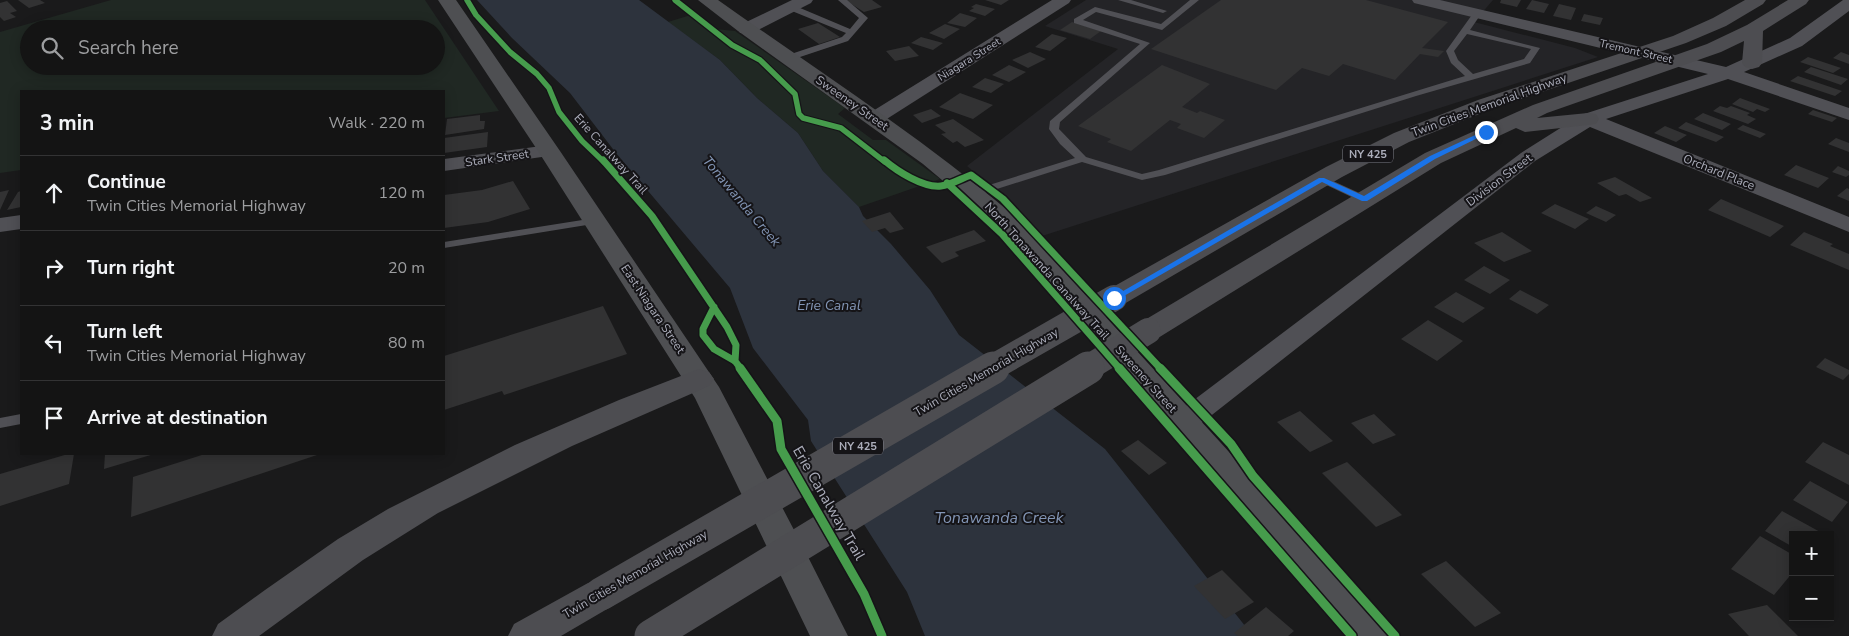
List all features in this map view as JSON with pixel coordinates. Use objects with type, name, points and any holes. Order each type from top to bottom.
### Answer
[{"type":"main road","name":"Twin Cities Memorial Highway","points":[[527,636],[1322,179],[1417,130],[1504,97],[1642,53],[1693,34],[1738,13],[1757,0]]},
{"type":"main road","name":"Twin Cities Memorial Highway","points":[[651,636],[1433,158],[1486,132],[1540,109],[1714,48],[1754,29],[1800,0]]},
{"type":"main road","points":[[1752,63],[1754,29]]},
{"type":"main road","points":[[1486,132],[1588,119]]},
{"type":"main road","points":[[231,636],[360,544],[424,505],[510,461],[615,413],[698,379]]},
{"type":"street","name":"East Niagara Street","points":[[447,0],[549,151],[698,379],[792,558],[829,636]]},
{"type":"street","name":"Sweeney Street","points":[[707,0],[875,118],[974,193],[1020,238],[1373,636]]},
{"type":"street","points":[[746,29],[805,0]]},
{"type":"street","name":"Niagara Street","points":[[875,118],[1063,0]]},
{"type":"street","name":"Tremont Street","points":[[1420,0],[1728,73],[1849,114]]},
{"type":"street","name":"Division Street","points":[[1184,422],[1528,157],[1588,119],[1728,73],[1752,63],[1796,42],[1849,2]]},
{"type":"street","name":"Orchard Place","points":[[1588,119],[1849,225]]},
{"type":"street","name":"Stark Street","points":[[445,165],[549,151]]},
{"type":"street","points":[[0,225],[20,222]]},
{"type":"lane","points":[[788,58],[845,39],[864,18],[842,0]]},
{"type":"lane","points":[[1122,0],[1163,11]]},
{"type":"lane","points":[[1195,0],[1162,27],[1095,9],[1078,21],[1146,43],[1054,121],[1054,129],[1064,142],[1082,159],[1142,177],[1161,173],[1527,61],[1536,48],[1464,31]]},
{"type":"lane","points":[[790,8],[851,32]]},
{"type":"lane","points":[[1471,77],[1454,60],[1450,51],[1478,14]]},
{"type":"lane","points":[[974,193],[1082,159]]},
{"type":"lane","points":[[1322,179],[1364,199]]},
{"type":"lane","points":[[445,246],[595,221]]},
{"type":"lane","points":[[0,423],[20,419]]},
{"type":"shaded area","points":[[111,0],[425,0],[438,20],[42,20]]},
{"type":"shaded area","points":[[1086,0],[1493,0],[1474,22],[1575,48],[1598,57],[1042,236],[1015,206],[967,166],[1118,49],[1045,26]]},
{"type":"shaded area","points":[[694,14],[715,29],[735,31],[845,108],[838,114],[873,140],[886,140],[940,179],[859,207],[823,171],[798,133],[757,98],[720,60],[668,22]]},
{"type":"shaded area","points":[[20,26],[20,75],[445,75],[445,30],[499,111],[445,118],[445,90],[20,90],[20,170],[0,173],[0,32]]},
{"type":"water","points":[[477,0],[639,0],[720,60],[757,98],[798,133],[823,171],[859,207],[863,216],[891,244],[930,290],[959,335],[1105,449],[1253,636],[925,636],[907,592],[811,441],[808,420],[753,348],[730,288],[616,153],[570,93],[512,38]]},
{"type":"building","points":[[18,0],[40,0],[45,3],[29,8]]},
{"type":"building","points":[[845,0],[872,0],[882,7],[864,12]]},
{"type":"building","points":[[985,0],[1009,0],[1001,5]]},
{"type":"building","points":[[1221,0],[1366,0],[1448,22],[1422,48],[1444,51],[1438,57],[1420,54],[1395,80],[1343,64],[1329,76],[1302,68],[1276,90],[1151,49]]},
{"type":"building","points":[[1501,0],[1521,0],[1517,7],[1500,3]]},
{"type":"building","points":[[1532,0],[1549,4],[1544,13],[1526,9]]},
{"type":"building","points":[[7,1],[17,11],[10,13],[16,17],[4,21],[0,17],[0,3]]},
{"type":"building","points":[[976,4],[995,9],[985,16],[969,11]]},
{"type":"building","points":[[1559,4],[1576,8],[1571,20],[1553,16]]},
{"type":"building","points":[[960,13],[977,18],[965,27],[947,23]]},
{"type":"building","points":[[1584,14],[1603,18],[1600,25],[1581,21]]},
{"type":"building","points":[[1072,22],[1101,31],[1090,39],[1060,30]]},
{"type":"building","points":[[818,23],[840,37],[819,44],[798,29]]},
{"type":"building","points":[[945,24],[960,29],[944,39],[929,33]]},
{"type":"building","points":[[1052,34],[1067,38],[1050,51],[1035,47]]},
{"type":"building","points":[[921,37],[943,43],[933,50],[911,43]]},
{"type":"building","points":[[909,46],[919,56],[895,61],[886,51]]},
{"type":"building","points":[[1030,52],[1046,59],[1028,68],[1012,60]]},
{"type":"building","points":[[1841,52],[1849,55],[1849,64],[1833,58]]},
{"type":"building","points":[[1808,57],[1841,68],[1833,73],[1800,62]]},
{"type":"building","points":[[1009,65],[1026,72],[1009,82],[992,75]]},
{"type":"building","points":[[1162,65],[1210,84],[1182,107],[1225,120],[1204,138],[1177,128],[1181,124],[1170,120],[1131,151],[1107,142],[1111,139],[1078,126]]},
{"type":"building","points":[[1811,67],[1848,79],[1841,85],[1804,72]]},
{"type":"building","points":[[1798,76],[1842,91],[1835,96],[1790,81]]},
{"type":"building","points":[[985,78],[1004,84],[991,93],[972,87]]},
{"type":"building","points":[[960,93],[993,105],[973,119],[939,107]]},
{"type":"building","points":[[1740,98],[1770,109],[1765,112],[1757,109],[1753,112],[1732,104]]},
{"type":"building","points":[[1720,106],[1727,108],[1731,106],[1750,113],[1747,115],[1756,119],[1748,124],[1713,111]]},
{"type":"building","points":[[931,109],[941,116],[922,123],[913,115]]},
{"type":"building","points":[[1813,110],[1837,118],[1832,122],[1808,114]]},
{"type":"building","points":[[1703,113],[1731,124],[1722,130],[1694,119]]},
{"type":"building","points":[[480,115],[480,121],[485,121],[484,129],[445,135],[447,119]]},
{"type":"building","points":[[953,119],[984,140],[965,147],[957,141],[953,143],[941,134],[946,133],[935,125]]},
{"type":"building","points":[[1686,122],[1724,137],[1716,142],[1678,128]]},
{"type":"building","points":[[1743,125],[1766,134],[1760,138],[1737,129]]},
{"type":"building","points":[[1665,126],[1687,135],[1676,142],[1654,133]]},
{"type":"building","points":[[488,132],[487,147],[445,153],[445,138]]},
{"type":"building","points":[[1836,138],[1849,143],[1849,152],[1828,144]]},
{"type":"building","points":[[1796,165],[1829,178],[1818,188],[1784,175]]},
{"type":"building","points":[[1838,166],[1849,171],[1849,175],[1846,177],[1832,172]]},
{"type":"building","points":[[1615,177],[1652,198],[1640,202],[1626,194],[1619,196],[1597,183]]},
{"type":"building","points":[[513,181],[530,209],[488,222],[445,228],[445,195],[482,190]]},
{"type":"building","points":[[1847,188],[1849,189],[1849,201],[1837,196]]},
{"type":"building","points":[[9,190],[0,210],[0,192]]},
{"type":"building","points":[[20,191],[20,207],[7,210]]},
{"type":"building","points":[[1721,199],[1784,226],[1770,237],[1708,210]]},
{"type":"building","points":[[1555,204],[1589,219],[1575,229],[1541,213]]},
{"type":"building","points":[[1596,206],[1616,215],[1606,222],[1586,213]]},
{"type":"building","points":[[890,212],[904,229],[890,233],[885,228],[872,232],[862,221]]},
{"type":"building","points":[[974,230],[986,241],[955,252],[959,256],[942,263],[926,247]]},
{"type":"building","points":[[1502,232],[1532,251],[1504,262],[1474,243]]},
{"type":"building","points":[[1804,232],[1833,244],[1830,246],[1849,254],[1849,270],[1790,245]]},
{"type":"building","points":[[1484,266],[1510,280],[1490,294],[1464,280]]},
{"type":"building","points":[[1520,290],[1549,305],[1537,314],[1509,299]]},
{"type":"building","points":[[1456,292],[1485,308],[1463,323],[1434,307]]},
{"type":"building","points":[[603,306],[627,354],[504,395],[502,391],[445,410],[445,356]]},
{"type":"building","points":[[1428,320],[1463,341],[1437,361],[1401,339]]},
{"type":"building","points":[[1825,358],[1849,370],[1849,374],[1843,380],[1816,367]]},
{"type":"building","points":[[1300,411],[1333,441],[1310,452],[1277,422]]},
{"type":"building","points":[[1374,414],[1396,435],[1373,444],[1351,423]]},
{"type":"building","points":[[1138,440],[1167,463],[1149,475],[1121,451]]},
{"type":"building","points":[[1823,442],[1849,455],[1849,485],[1805,462]]},
{"type":"building","points":[[65,455],[74,455],[69,484],[0,506],[0,474]]},
{"type":"building","points":[[105,455],[151,455],[104,469]]},
{"type":"building","points":[[202,455],[317,455],[131,517],[133,477]]},
{"type":"building","points":[[1347,462],[1402,515],[1376,527],[1322,473]]},
{"type":"building","points":[[1810,481],[1848,502],[1832,522],[1793,500]]},
{"type":"building","points":[[1782,511],[1818,531],[1789,531],[1789,545],[1765,531]]},
{"type":"building","points":[[1760,536],[1789,553],[1789,577],[1774,595],[1731,569]]},
{"type":"building","points":[[1446,561],[1501,613],[1475,627],[1421,574]]},
{"type":"building","points":[[1222,570],[1254,602],[1225,619],[1194,586]]},
{"type":"building","points":[[1767,605],[1798,636],[1749,636],[1728,614]]},
{"type":"building","points":[[1266,607],[1294,631],[1288,636],[1238,636],[1234,633]]},
{"type":"cycle path","name":"Erie Canalway Trail","points":[[467,0],[476,15],[510,52],[537,74],[549,88],[559,112],[582,141],[609,166],[652,216],[727,327],[736,345],[735,361]]},
{"type":"cycle path","name":"North Tonawanda Canalway Trail","points":[[675,0],[732,45],[760,60],[795,94],[799,114],[803,118],[841,128],[900,173],[912,179],[940,186],[971,175],[1003,199],[1231,444],[1253,476],[1395,636]]},
{"type":"cycle path","name":"North Tonawanda Canalway Trail","points":[[947,183],[1002,234],[1352,636]]},
{"type":"cycle path","name":"Erie Canalway Trail","points":[[714,307],[703,329],[703,335],[714,349],[735,361],[777,421],[781,449],[864,594],[882,636]]},
{"type":"route","points":[[1114,298],[1322,179],[1364,199],[1433,158],[1486,132]]},
{"type":"water label","name":"Tonawanda Creek","points":[[742,201]]},
{"type":"water label","name":"Erie Canal","points":[[829,305]]},
{"type":"water label","name":"Tonawanda Creek","points":[[999,517]]}]
